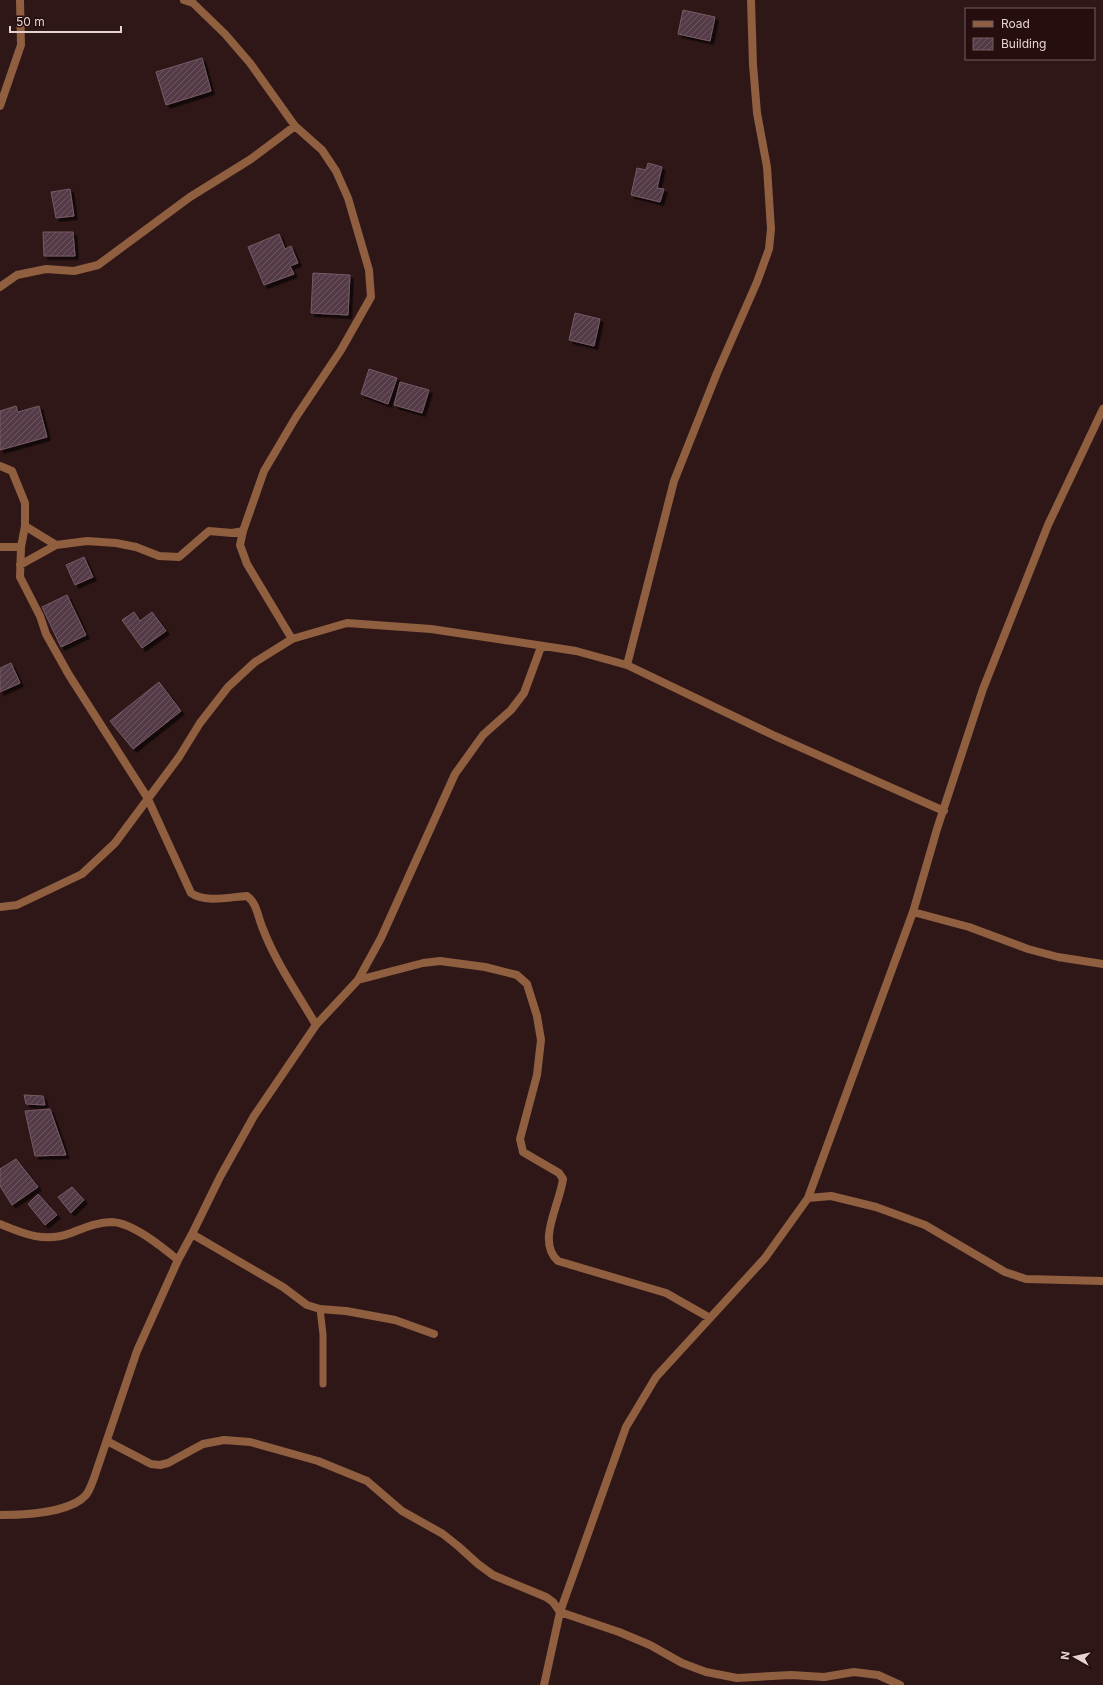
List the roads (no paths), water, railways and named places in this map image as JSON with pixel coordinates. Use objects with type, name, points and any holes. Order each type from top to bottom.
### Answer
[{"type":"street","points":[[0,106],[21,45],[20,0]]},
{"type":"street","points":[[184,0],[193,3],[230,40],[250,63],[295,126],[322,150],[342,184],[355,220],[369,270],[371,296],[342,350],[296,417],[264,471],[243,531],[240,545],[247,564],[292,639]]},
{"type":"street","points":[[627,665],[674,481],[717,373],[758,282],[769,249],[771,229],[767,167],[756,113],[751,0]]},
{"type":"street","points":[[0,286],[17,275],[46,268],[74,271],[98,265],[190,197],[251,159],[295,126]]},
{"type":"street","points":[[544,1685],[560,1612],[626,1427],[656,1377],[766,1258],[808,1198],[913,912],[983,689],[1045,532],[1101,421],[1103,409]]},
{"type":"street","points":[[0,466],[12,471],[19,485],[25,503],[26,526],[21,547],[20,577],[40,616],[46,634],[69,675],[148,797],[191,893],[197,898],[247,896],[252,900],[263,930],[316,1025]]},
{"type":"street","points":[[26,526],[56,545]]},
{"type":"street","points":[[20,565],[56,545],[87,541],[116,543],[136,547],[159,556],[179,557],[209,530],[232,533],[243,531]]},
{"type":"street","points":[[0,547],[21,547]]},
{"type":"street","points":[[0,907],[17,905],[82,874],[115,843],[228,687],[255,662],[292,639],[347,623],[431,629],[541,647],[576,651],[627,665],[775,736],[944,811]]},
{"type":"street","points":[[0,1515],[22,1515],[55,1510],[73,1503],[86,1495],[94,1478],[137,1350],[178,1260],[220,1177],[254,1116],[316,1025],[358,980],[382,938],[455,774],[483,735],[511,710],[524,693],[541,647]]},
{"type":"street","points":[[913,912],[976,930],[1052,956],[1103,964]]},
{"type":"street","points":[[358,980],[423,963],[440,961],[484,966],[517,975],[527,984],[537,1016],[540,1040],[537,1075],[520,1139],[520,1148],[522,1152],[559,1173],[563,1179],[562,1188],[548,1237],[549,1250],[552,1256],[558,1261],[666,1293],[710,1318]]},
{"type":"street","points":[[808,1198],[831,1196],[876,1207],[925,1225],[1005,1272],[1026,1279],[1103,1281]]},
{"type":"street","points":[[0,1224],[30,1237],[50,1238],[69,1234],[92,1225],[113,1222],[134,1230],[153,1240],[178,1260]]},
{"type":"street","points":[[192,1234],[283,1287],[307,1305],[320,1309],[346,1311],[395,1320],[434,1334]]},
{"type":"street","points":[[107,1441],[151,1464],[160,1465],[168,1464],[203,1444],[224,1440],[250,1442],[318,1461],[366,1481],[402,1511],[458,1546],[493,1575],[546,1597],[553,1602],[560,1612],[650,1645],[682,1663],[706,1672],[737,1678],[791,1675],[824,1677],[854,1672],[878,1675],[900,1685]]},
{"type":"lane","points":[[320,1309],[323,1347],[323,1384]]}]
